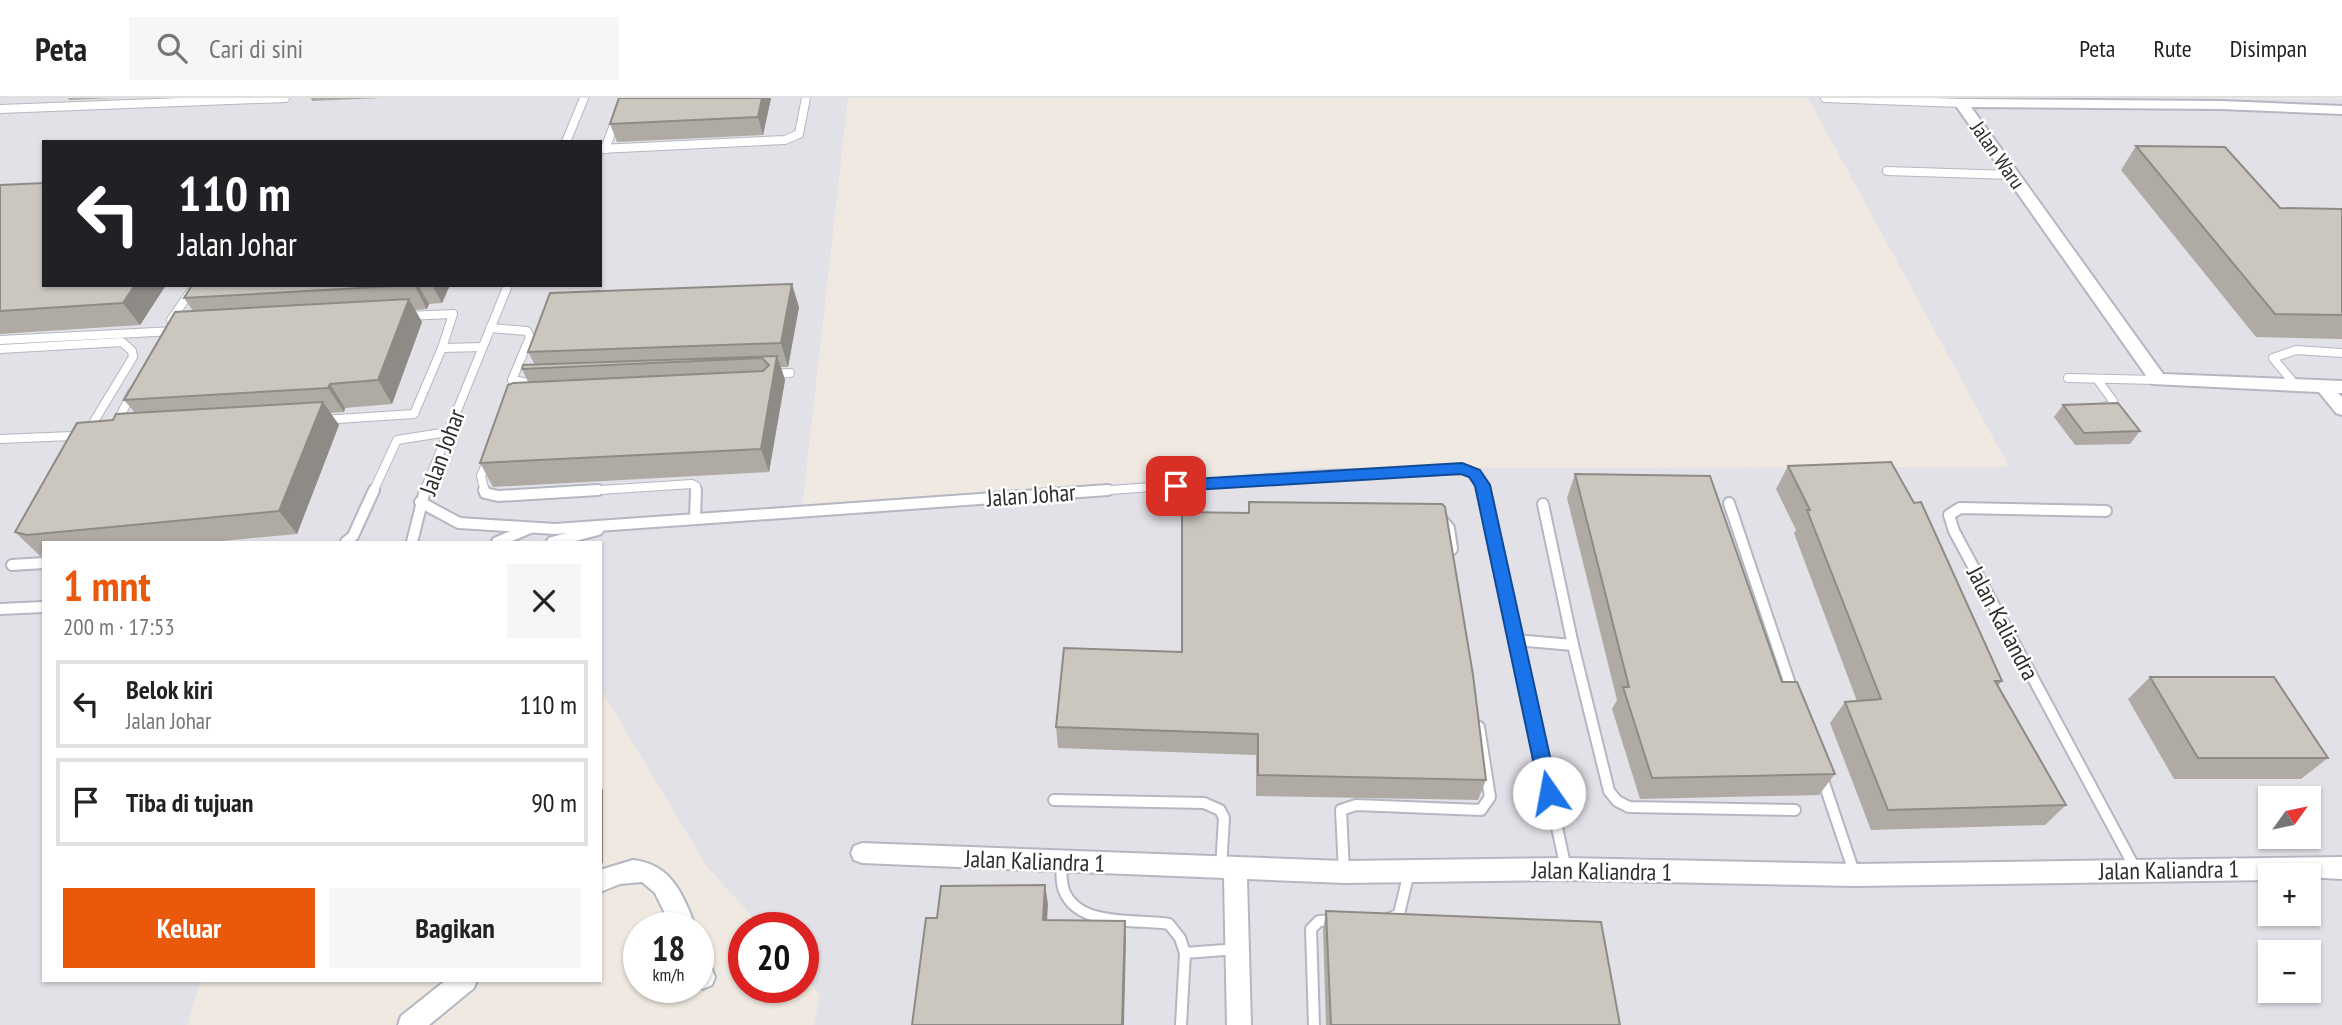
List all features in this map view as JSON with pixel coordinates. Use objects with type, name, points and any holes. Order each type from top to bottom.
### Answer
[{"type":"street","name":"Jalan Waru","points":[[1961,103],[2201,101],[2342,110]]},
{"type":"street","name":"Jalan Waru","points":[[1961,103],[2158,380]]},
{"type":"street","points":[[2158,380],[2333,387],[2342,409]]},
{"type":"street","name":"Jalan Kaliandra 1","points":[[862,853],[1344,873],[1566,869],[1856,876],[2342,868]]},
{"type":"street","points":[[602,880],[616,873],[638,868],[657,878],[671,894],[678,912]]},
{"type":"street","points":[[1228,869],[1238,949],[1239,1025]]},
{"type":"street","points":[[410,1025],[463,982]]},
{"type":"lane","points":[[33,108],[42,98]]},
{"type":"lane","points":[[0,109],[285,98]]},
{"type":"lane","points":[[567,140],[583,98]]},
{"type":"lane","points":[[624,98],[603,149],[785,140],[799,134],[806,98]]},
{"type":"lane","points":[[1825,98],[1961,103]]},
{"type":"lane","points":[[1887,171],[2012,175]]},
{"type":"lane","points":[[158,344],[194,287]]},
{"type":"lane","name":"Jalan Johar","points":[[507,287],[420,502],[458,523],[528,529],[615,525],[1330,474],[1462,468],[1475,473],[1483,485],[1566,869]]},
{"type":"lane","points":[[316,420],[414,414],[454,318],[453,314],[393,317]]},
{"type":"lane","points":[[491,328],[527,331],[530,337],[512,380],[546,382]]},
{"type":"lane","points":[[0,340],[191,330]]},
{"type":"lane","points":[[0,349],[122,342],[132,351],[133,356],[90,428],[72,436],[0,439]]},
{"type":"lane","points":[[442,348],[483,347]]},
{"type":"lane","points":[[2297,387],[2273,358],[2276,355],[2285,350],[2342,353]]},
{"type":"lane","points":[[763,374],[790,373]]},
{"type":"lane","points":[[2068,378],[2158,380]]},
{"type":"lane","points":[[121,432],[115,429],[116,422],[139,379]]},
{"type":"lane","points":[[2097,379],[2113,401],[2112,405],[2100,407]]},
{"type":"lane","points":[[347,541],[353,536],[397,440],[448,432]]},
{"type":"lane","points":[[491,452],[481,476],[485,492],[498,496],[692,484],[696,486],[695,519]]},
{"type":"lane","points":[[412,541],[420,502]]},
{"type":"lane","points":[[1543,503],[1573,645],[1609,791],[1617,801],[1629,807],[1795,810]]},
{"type":"lane","points":[[1729,503],[1798,707]]},
{"type":"lane","name":"Jalan Kaliandra","points":[[2106,511],[1960,508],[1949,514],[1954,531],[2136,871]]},
{"type":"lane","points":[[1426,512],[1438,516],[1449,528],[1453,555]]},
{"type":"lane","points":[[556,541],[615,525]]},
{"type":"lane","points":[[499,541],[528,529]]},
{"type":"lane","points":[[12,565],[42,563]]},
{"type":"lane","points":[[0,610],[42,607]]},
{"type":"lane","points":[[1516,640],[1573,645]]},
{"type":"lane","points":[[1344,873],[1341,810],[1356,805],[1471,812],[1486,805],[1490,797],[1478,716]]},
{"type":"lane","points":[[1820,771],[1856,876]]},
{"type":"lane","points":[[1055,800],[1204,803],[1220,810],[1224,818],[1228,869]]},
{"type":"lane","points":[[1061,862],[1063,892],[1072,907],[1084,914],[1169,924],[1180,938],[1185,953],[1181,1025]]},
{"type":"lane","points":[[1374,919],[1394,918],[1399,914],[1409,872]]},
{"type":"lane","points":[[1314,1025],[1311,929],[1314,923],[1322,920],[1348,919]]},
{"type":"lane","points":[[1185,953],[1238,949]]},
{"type":"shaded area","points":[[0,98],[848,98],[802,509],[1311,468],[2009,467],[1808,98],[2342,99],[2342,1025],[814,1025],[820,994],[819,912],[748,912],[706,865],[602,691],[602,541],[42,541],[42,982],[200,982],[187,1025],[0,1025]]},
{"type":"building","points":[[619,98],[762,98],[758,117],[610,124]]},
{"type":"building","points":[[2136,146],[2225,147],[2280,208],[2342,209],[2342,315],[2275,314]]},
{"type":"building","points":[[42,183],[42,287],[134,287],[123,303],[0,311],[0,185]]},
{"type":"building","points":[[792,284],[781,343],[528,352],[550,293]]},
{"type":"building","points":[[191,287],[378,287],[184,298]]},
{"type":"building","points":[[409,299],[378,380],[330,384],[328,388],[124,400],[175,312]]},
{"type":"building","points":[[777,356],[761,449],[480,463],[508,385],[513,383],[763,371],[769,365],[762,358],[522,369],[523,365]]},
{"type":"building","points":[[323,402],[279,511],[27,535],[15,532],[77,423],[113,420],[116,414]]},
{"type":"building","points":[[2118,403],[2140,431],[2084,433],[2063,405]]},
{"type":"building","points":[[1891,462],[1914,503],[1921,502],[2002,681],[1995,681],[2066,805],[1888,810],[1845,702],[1881,699],[1807,510],[1810,510],[1788,466]]},
{"type":"building","points":[[1575,474],[1710,476],[1782,682],[1797,682],[1835,774],[1652,778],[1623,687],[1629,687]]},
{"type":"building","points":[[1249,502],[1442,504],[1445,507],[1473,675],[1486,780],[1258,775],[1258,734],[1056,727],[1064,648],[1182,652],[1182,512],[1249,513]]},
{"type":"building","points":[[2150,677],[2274,677],[2328,758],[2198,758]]},
{"type":"building","points":[[1045,885],[1043,920],[1125,921],[1122,1025],[912,1025],[926,918],[937,918],[941,886]]},
{"type":"building","points":[[1326,911],[1601,922],[1620,1025],[1331,1025]]},
{"type":"route","points":[[1176,486],[1330,474],[1462,468],[1475,473],[1483,485],[1549,793]]}]
